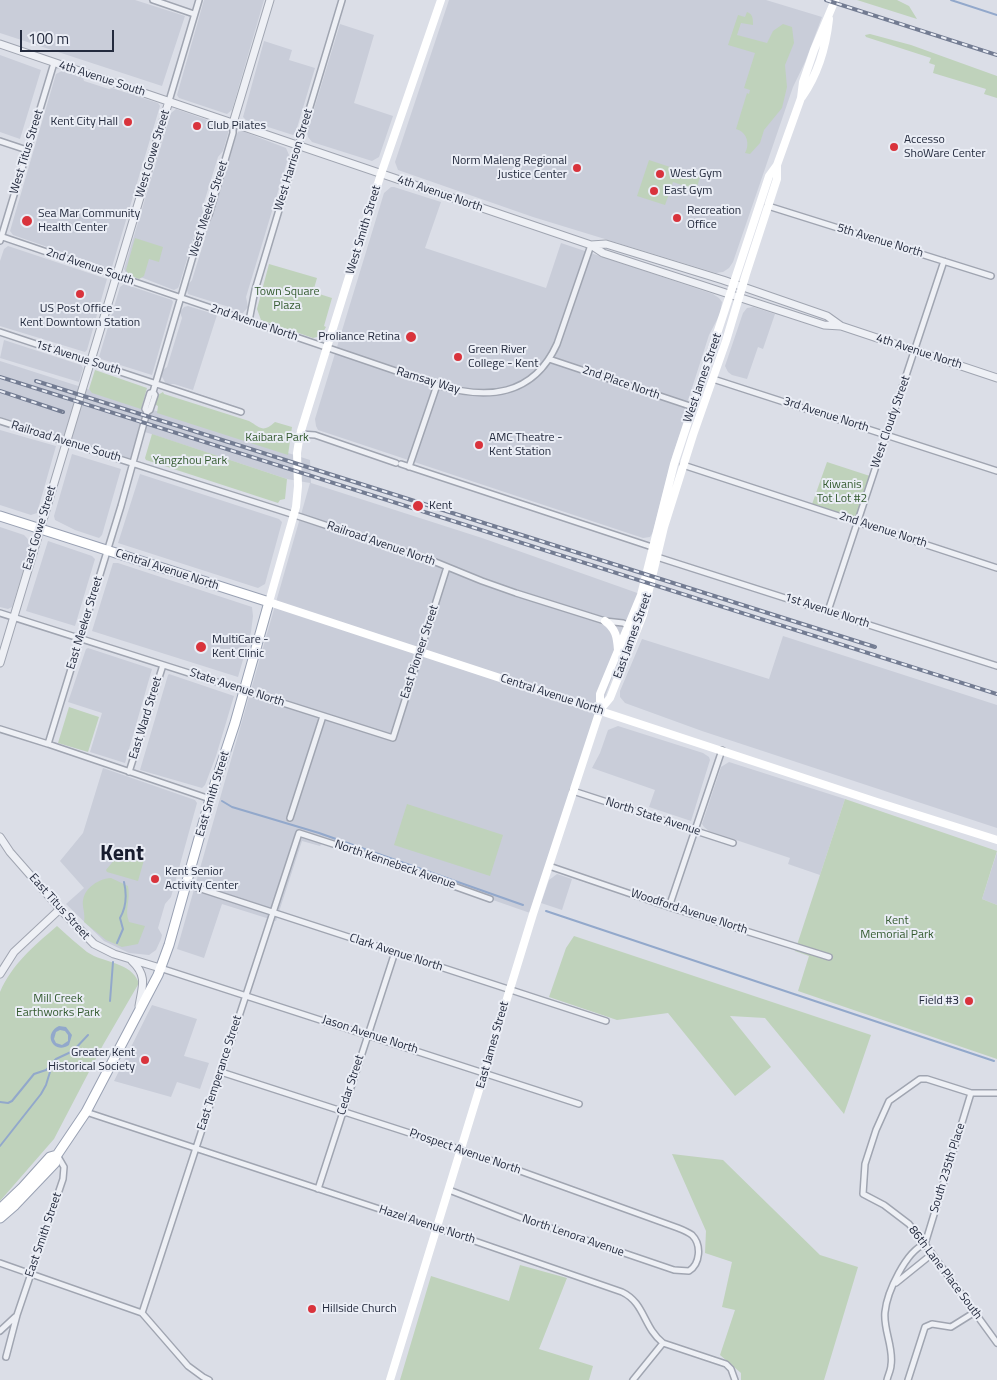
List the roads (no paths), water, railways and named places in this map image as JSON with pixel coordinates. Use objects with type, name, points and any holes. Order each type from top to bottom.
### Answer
[{"type":"main road","name":"West Smith Street","points":[[298,463],[297,453],[300,434],[381,174],[442,0]]},
{"type":"main road","name":"West James Street","points":[[738,285],[769,176],[777,165],[801,98],[815,77],[835,0]]},
{"type":"main road","name":"West James Street","points":[[641,596],[673,468],[693,407],[768,206],[777,178],[777,165]]},
{"type":"main road","name":"West James Street","points":[[657,557],[683,465],[726,341],[734,296]]},
{"type":"main road","points":[[690,446],[688,438],[696,412],[693,407]]},
{"type":"main road","name":"East Smith Street","points":[[0,1218],[55,1163],[58,1155],[86,1112],[160,968],[169,945],[294,515],[298,495],[298,463]]},
{"type":"main road","name":"Central Avenue North","points":[[0,516],[997,840]]},
{"type":"main road","name":"East James Street","points":[[600,710],[610,698],[638,630],[650,594],[657,557]]},
{"type":"main road","name":"East James Street","points":[[390,1380],[510,989],[600,710],[600,694],[641,596]]},
{"type":"main road","points":[[605,622],[611,625],[615,632],[618,651]]},
{"type":"main road","points":[[0,1209],[50,1157],[58,1155]]},
{"type":"street","points":[[153,0],[194,14]]},
{"type":"street","name":"West Gowe Street","points":[[80,394],[199,0]]},
{"type":"street","name":"West Meeker Street","points":[[146,413],[145,409],[150,393],[153,392],[200,232],[208,215],[233,132],[233,123],[270,0]]},
{"type":"street","name":"West Harrison Street","points":[[249,321],[255,290],[342,0]]},
{"type":"street","name":"4th Avenue South","points":[[0,44],[233,123]]},
{"type":"street","name":"West Titus Street","points":[[0,238],[54,63]]},
{"type":"street","name":"4th Avenue North","points":[[233,123],[591,245],[603,253],[824,326],[841,326]]},
{"type":"street","points":[[0,141],[27,150]]},
{"type":"street","name":"5th Avenue North","points":[[768,206],[991,276]]},
{"type":"street","name":"2nd Avenue South","points":[[0,238],[180,298]]},
{"type":"street","name":"4th Avenue North","points":[[591,245],[606,244],[738,285],[827,316],[841,326],[997,378]]},
{"type":"street","name":"Ramsay Way","points":[[327,348],[465,393],[498,392],[525,382],[550,359],[557,344],[591,245]]},
{"type":"street","name":"West Cloudy Street","points":[[828,611],[944,261]]},
{"type":"street","name":"2nd Avenue North","points":[[180,298],[327,348]]},
{"type":"street","name":"1st Avenue South","points":[[0,332],[155,384]]},
{"type":"street","name":"2nd Place North","points":[[550,359],[693,407]]},
{"type":"street","name":"3rd Avenue North","points":[[712,378],[997,471]]},
{"type":"street","points":[[155,384],[241,412]]},
{"type":"street","points":[[409,467],[437,385]]},
{"type":"street","name":"East Gowe Street","points":[[0,663],[80,394]]},
{"type":"street","name":"East Meeker Street","points":[[48,744],[107,551],[146,413]]},
{"type":"street","name":"Railroad Avenue South","points":[[0,421],[66,443],[133,462]]},
{"type":"street","points":[[300,434],[315,435],[652,547]]},
{"type":"street","name":"Railroad Avenue North","points":[[133,462],[605,622],[623,623],[629,626]]},
{"type":"street","name":"2nd Avenue North","points":[[683,465],[997,568]]},
{"type":"street","name":"1st Avenue North","points":[[657,557],[997,666]]},
{"type":"street","name":"East Pioneer Street","points":[[393,738],[447,567]]},
{"type":"street","name":"State Avenue North","points":[[0,613],[393,738]]},
{"type":"street","name":"East Ward Street","points":[[129,772],[163,665]]},
{"type":"street","points":[[290,818],[323,716]]},
{"type":"street","points":[[0,729],[210,799]]},
{"type":"street","points":[[669,907],[722,750]]},
{"type":"street","name":"North State Avenue","points":[[574,791],[733,843]]},
{"type":"street","name":"North Kennebeck Avenue","points":[[299,833],[490,899]]},
{"type":"street","name":"East Temperance Street","points":[[142,1313],[299,833]]},
{"type":"street","name":"East Titus Street","points":[[0,837],[10,852],[60,909],[94,944],[114,954],[160,968]]},
{"type":"street","name":"Woodford Avenue North","points":[[549,866],[669,907],[829,957]]},
{"type":"street","name":"Clark Avenue North","points":[[186,884],[606,1022]]},
{"type":"street","points":[[0,974],[14,952],[60,909]]},
{"type":"street","name":"Cedar Street","points":[[318,1189],[395,952]]},
{"type":"street","points":[[130,959],[143,976],[138,1014]]},
{"type":"street","name":"Jason Avenue North","points":[[160,968],[486,1072],[579,1104]]},
{"type":"street","name":"Prospect Avenue North","points":[[221,1072],[462,1150],[684,1230],[693,1236],[698,1248],[696,1263]]},
{"type":"street","name":"86th Lane Place South","points":[[971,1093],[927,1079],[920,1079],[889,1101],[864,1164],[863,1194],[898,1214],[909,1224],[997,1343]]},
{"type":"street","points":[[971,1093],[997,1093]]},
{"type":"street","name":"South 235th Place","points":[[925,1244],[971,1093]]},
{"type":"street","name":"Hazel Avenue North","points":[[86,1112],[437,1228],[631,1296],[649,1327],[663,1343]]},
{"type":"street","name":"East Smith Street","points":[[6,1357],[17,1315],[63,1179],[64,1167],[58,1155]]},
{"type":"street","name":"North Lenora Avenue","points":[[449,1190],[545,1226],[674,1270],[689,1271],[696,1263]]},
{"type":"street","points":[[887,1380],[892,1364],[885,1312],[894,1284],[901,1270],[916,1250],[925,1244]]},
{"type":"street","points":[[894,1284],[932,1254]]},
{"type":"street","points":[[0,1263],[142,1313],[188,1366],[202,1378],[209,1380]]},
{"type":"street","points":[[908,1380],[925,1328],[932,1324],[951,1327],[975,1312]]},
{"type":"street","points":[[0,1330],[12,1322],[17,1315]]},
{"type":"street","points":[[634,1380],[663,1343],[726,1364],[731,1369],[736,1380]]},
{"type":"water","points":[[59,1026],[66,1027],[72,1035],[69,1045],[59,1047],[52,1042],[51,1034]],"holes":[[[60,1030],[65,1031],[68,1035],[68,1041],[62,1045],[56,1043],[54,1039],[56,1032]]]},
{"type":"waterway","points":[[951,0],[997,15]]},
{"type":"waterway","points":[[222,801],[232,807],[319,833],[523,905]]},
{"type":"waterway","points":[[117,943],[123,929],[120,918],[126,900],[124,882]]},
{"type":"waterway","points":[[546,911],[994,1061]]},
{"type":"waterway","points":[[110,1001],[113,962]]},
{"type":"waterway","points":[[0,1146],[41,1094],[46,1085],[53,1062],[73,1051],[88,1035]]},
{"type":"waterway","points":[[0,1102],[8,1103],[12,1101],[34,1074],[46,1070],[53,1063]]},
{"type":"railway","points":[[826,0],[997,55]]},
{"type":"railway","points":[[0,377],[997,694]]},
{"type":"railway","points":[[36,381],[875,647]]},
{"type":"railway","points":[[0,391],[63,412]]},
{"type":"place","name":"Kent City Hall","points":[[128,122]]},
{"type":"place","name":"Club Pilates","points":[[197,126]]},
{"type":"place","name":"Accesso ShoWare Center","points":[[894,147]]},
{"type":"place","name":"Norm Maleng Regional Justice Center","points":[[577,168]]},
{"type":"place","name":"West Gym","points":[[660,174]]},
{"type":"place","name":"East Gym","points":[[654,191]]},
{"type":"place","name":"Recreation Office","points":[[677,218]]},
{"type":"place","name":"Sea Mar Community Health Center","points":[[27,221]]},
{"type":"place","name":"US Post Office - Kent Downtown Station","points":[[80,294]]},
{"type":"place","name":"Proliance Retina","points":[[411,337]]},
{"type":"place","name":"Green River College - Kent","points":[[458,357]]},
{"type":"place","name":"AMC Theatre - Kent Station","points":[[479,445]]},
{"type":"place","name":"Kent","points":[[418,506]]},
{"type":"place","name":"MultiCare - Kent Clinic","points":[[201,647]]},
{"type":"place","name":"Kent Senior Activity Center","points":[[155,879]]},
{"type":"place","name":"Field #3","points":[[969,1001]]},
{"type":"place","name":"Greater Kent Historical Society","points":[[145,1060]]},
{"type":"place","name":"Hillside Church","points":[[312,1309]]},
{"type":"district","name":"Kent","points":[[122,855]]},
{"type":"park label","name":"Town Square Plaza","points":[[287,299]]},
{"type":"park label","name":"Kaibara Park","points":[[277,438]]},
{"type":"park label","name":"Yangzhou Park","points":[[190,461]]},
{"type":"park label","name":"Kiwanis Tot Lot #2","points":[[842,492]]},
{"type":"park label","name":"Kent Memorial Park","points":[[897,928]]},
{"type":"park label","name":"Mill Creek Earthworks Park","points":[[58,1006]]}]
